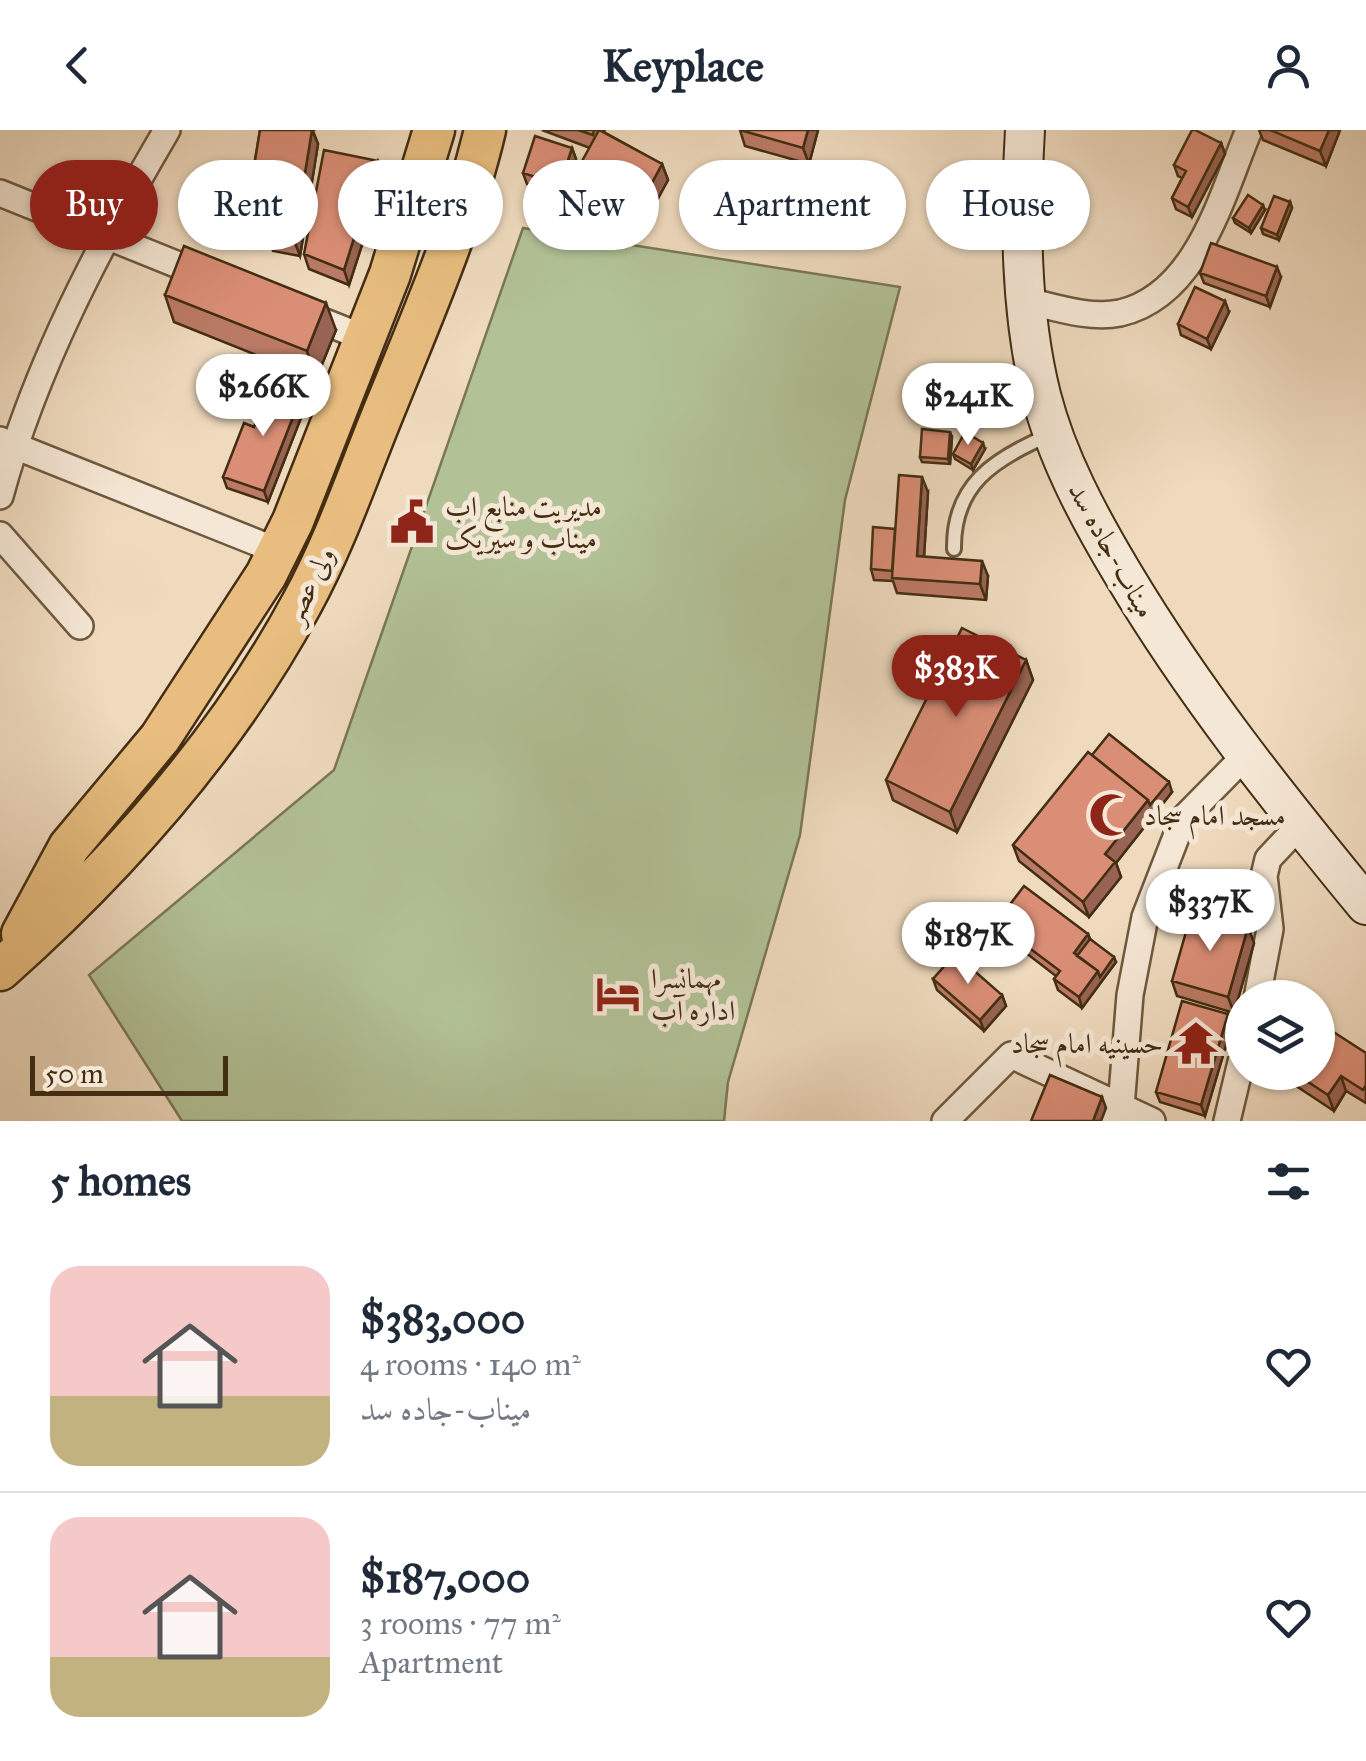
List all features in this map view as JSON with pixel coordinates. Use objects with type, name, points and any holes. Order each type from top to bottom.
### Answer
[{"type":"main road","name":"ولی عصر","points":[[2,964],[70,847],[160,738],[242,617],[278,551],[390,274],[434,130]]},
{"type":"main road","name":"ولی عصر","points":[[2,964],[102,874],[194,767],[281,641],[325,553],[429,302],[475,172],[485,130]]},
{"type":"street","points":[[149,160],[167,130]]},
{"type":"street","name":"میناب-جاده سد","points":[[1025,130],[1020,203],[1028,301],[1041,394],[1054,433],[1105,544],[1170,654],[1244,757],[1366,905]]},
{"type":"street","points":[[1028,301],[1080,313],[1119,313],[1160,297],[1196,254],[1250,130]]},
{"type":"street","points":[[0,192],[30,205]]},
{"type":"street","points":[[0,496],[7,443],[98,250]]},
{"type":"street","points":[[138,250],[235,287]]},
{"type":"street","points":[[272,302],[365,338]]},
{"type":"street","points":[[7,443],[278,551]]},
{"type":"street","points":[[0,535],[80,626]]},
{"type":"street","points":[[1118,1114],[1130,995],[1145,917],[1183,819],[1244,757]]},
{"type":"street","points":[[1260,980],[1270,928],[1264,876],[1268,859],[1300,825]]},
{"type":"street","points":[[945,1121],[1011,1055],[1118,1114],[1152,1121]]},
{"type":"street","points":[[1227,1121],[1234,1090]]},
{"type":"lane","points":[[954,550],[953,522],[978,478],[1001,456],[1054,433]]},
{"type":"green space","points":[[523,228],[523,250],[659,249],[900,287],[845,500],[800,835],[728,1082],[724,1121],[182,1121],[89,975],[334,770]]},
{"type":"building","points":[[260,130],[312,130],[307,160],[255,160]]},
{"type":"building","points":[[599,130],[655,160],[583,160]]},
{"type":"building","points":[[740,130],[808,130],[803,148]]},
{"type":"building","points":[[1192,130],[1221,143],[1188,207],[1172,198],[1186,171],[1174,165]]},
{"type":"building","points":[[1270,130],[1329,130],[1320,151]]},
{"type":"building","points":[[535,136],[572,148],[568,160],[527,160]]},
{"type":"building","points":[[324,150],[373,160],[338,160],[338,250],[350,250],[344,270],[304,254],[305,250],[318,250],[318,181]]},
{"type":"building","points":[[1248,195],[1263,205],[1249,228],[1233,218]]},
{"type":"building","points":[[1274,196],[1290,202],[1277,235],[1261,228]]},
{"type":"building","points":[[1211,243],[1277,267],[1266,296],[1200,273]]},
{"type":"building","points":[[182,250],[194,250],[326,303],[307,351],[165,295]]},
{"type":"building","points":[[1195,287],[1225,301],[1207,339],[1178,324]]},
{"type":"building","points":[[271,382],[302,394],[264,491],[223,477],[244,423],[254,427]]},
{"type":"building","points":[[922,429],[950,432],[948,459],[920,457]]},
{"type":"building","points":[[965,432],[983,443],[971,464],[953,454]]},
{"type":"building","points":[[899,475],[922,477],[917,556],[982,561],[980,584],[892,578]]},
{"type":"building","points":[[873,527],[895,529],[892,571],[871,569]]},
{"type":"building","points":[[962,628],[1026,660],[950,812],[886,780]]},
{"type":"building","points":[[1109,734],[1169,782],[1150,805],[1092,755]]},
{"type":"building","points":[[1088,752],[1148,800],[1105,854],[1115,862],[1083,902],[1013,845]]},
{"type":"building","points":[[1024,886],[1088,934],[1074,953],[1098,971],[1079,997],[1054,979],[1060,971],[996,923]]},
{"type":"building","points":[[1192,911],[1248,927],[1233,980],[1225,980],[1225,996],[1172,981]]},
{"type":"building","points":[[1090,939],[1114,957],[1100,977],[1098,971],[1077,956]]},
{"type":"building","points":[[955,954],[1002,995],[980,1020],[933,979]]},
{"type":"building","points":[[1182,1001],[1225,1013],[1201,1105],[1156,1092]]},
{"type":"building","points":[[1335,1033],[1366,1053],[1363,1090],[1341,1076],[1335,1085]]},
{"type":"building","points":[[1050,1075],[1102,1097],[1093,1121],[1031,1121]]},
{"type":"place","name":"مدیریت منابع اب میناب و سیریک","points":[[412,522]]},
{"type":"place","name":"مسجد امام سجاد","points":[[1111,815]]},
{"type":"place","name":"مهمانسرا اداره آب","points":[[618,994]]},
{"type":"place","name":"حسینیه امام سجاد","points":[[1196,1043]]}]
